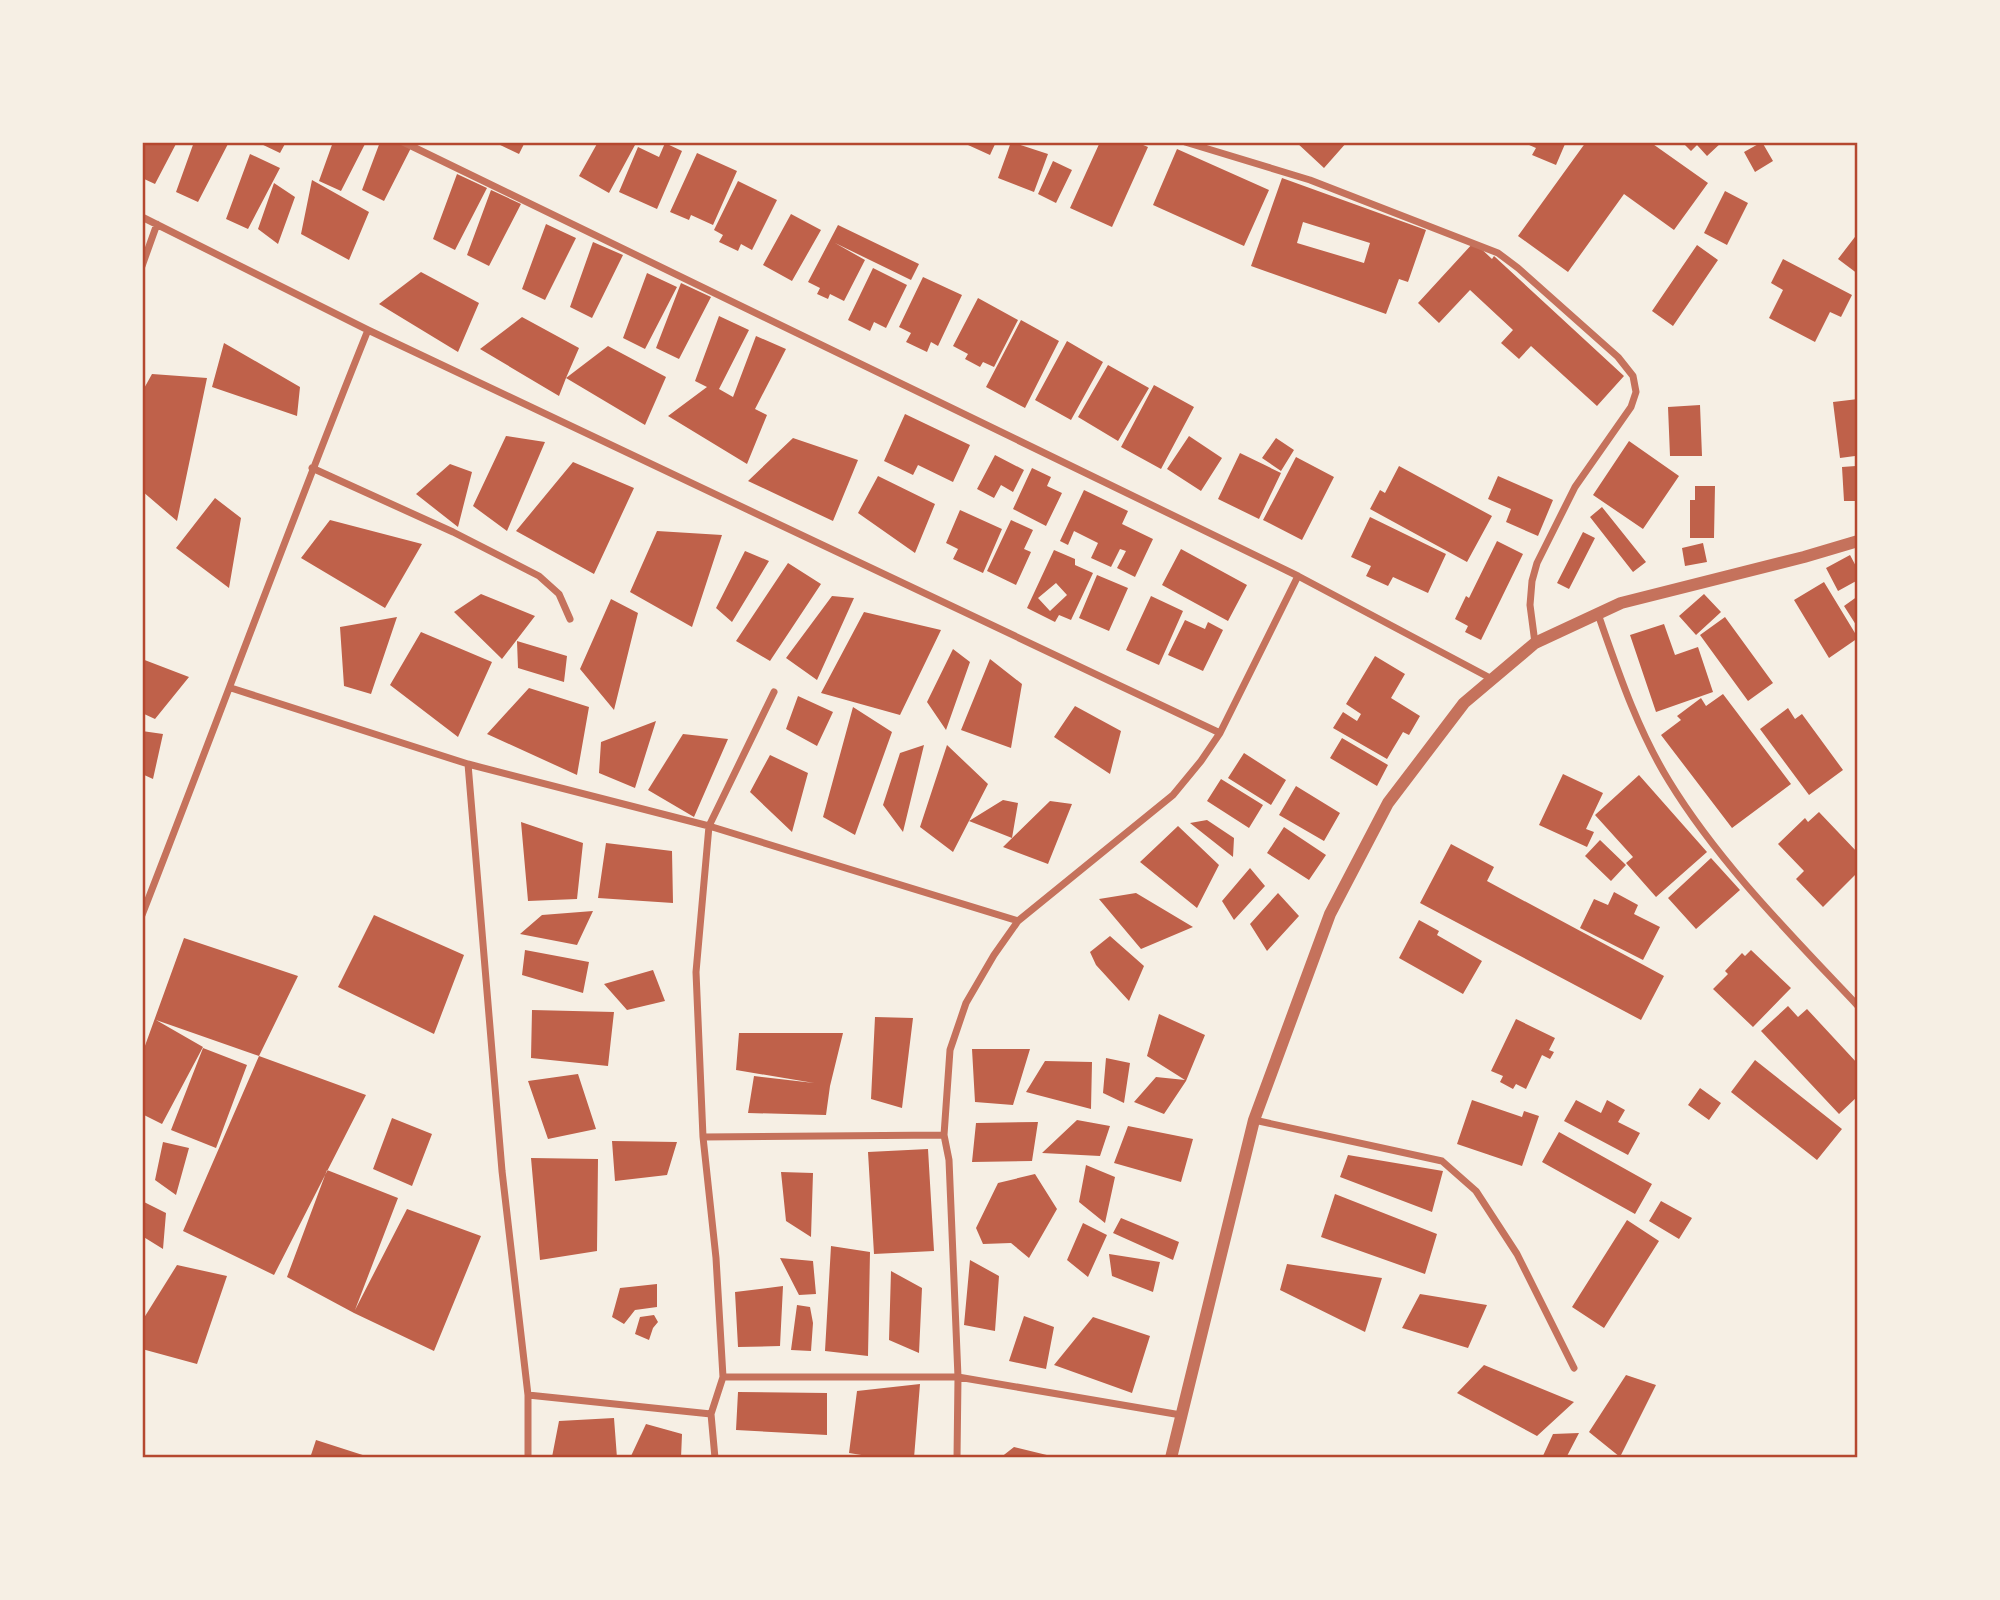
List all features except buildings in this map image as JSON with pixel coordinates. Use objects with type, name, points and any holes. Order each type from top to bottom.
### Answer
[{"type":"street","points":[[403,142],[1298,576],[1492,679]]},
{"type":"street","points":[[1185,142],[1310,180],[1498,253],[1608,348],[1633,376],[1636,392],[1630,407],[1576,487],[1537,563],[1530,605],[1535,643]]},
{"type":"street","points":[[142,217],[368,330],[1220,733]]},
{"type":"street","points":[[142,266],[157,224]]},
{"type":"street","points":[[142,915],[231,688],[312,468],[368,330]]},
{"type":"street","points":[[312,468],[453,532],[539,576],[559,594],[570,620]]},
{"type":"street","points":[[1171,1458],[1254,1119],[1330,914],[1388,803],[1464,703],[1535,643],[1621,603],[1858,541]]},
{"type":"street","points":[[957,1458],[958,1377],[949,1160],[944,1135],[950,1050],[966,1003],[1018,921],[1173,795],[1220,733],[1298,576]]},
{"type":"street","points":[[1598,614],[1642,731],[1669,781],[1703,831],[1770,911],[1858,1006]]},
{"type":"street","points":[[231,688],[468,764],[709,826],[1018,921]]},
{"type":"street","points":[[715,1458],[711,1414],[723,1377],[716,1258],[703,1137],[696,972],[709,826],[774,692]]},
{"type":"street","points":[[468,764],[502,1171],[528,1395],[528,1458]]},
{"type":"street","points":[[1254,1119],[1442,1161],[1476,1191],[1517,1254],[1574,1368]]},
{"type":"street","points":[[703,1137],[944,1135]]},
{"type":"street","points":[[723,1377],[958,1377],[1181,1415]]},
{"type":"street","points":[[528,1395],[711,1414]]}]
